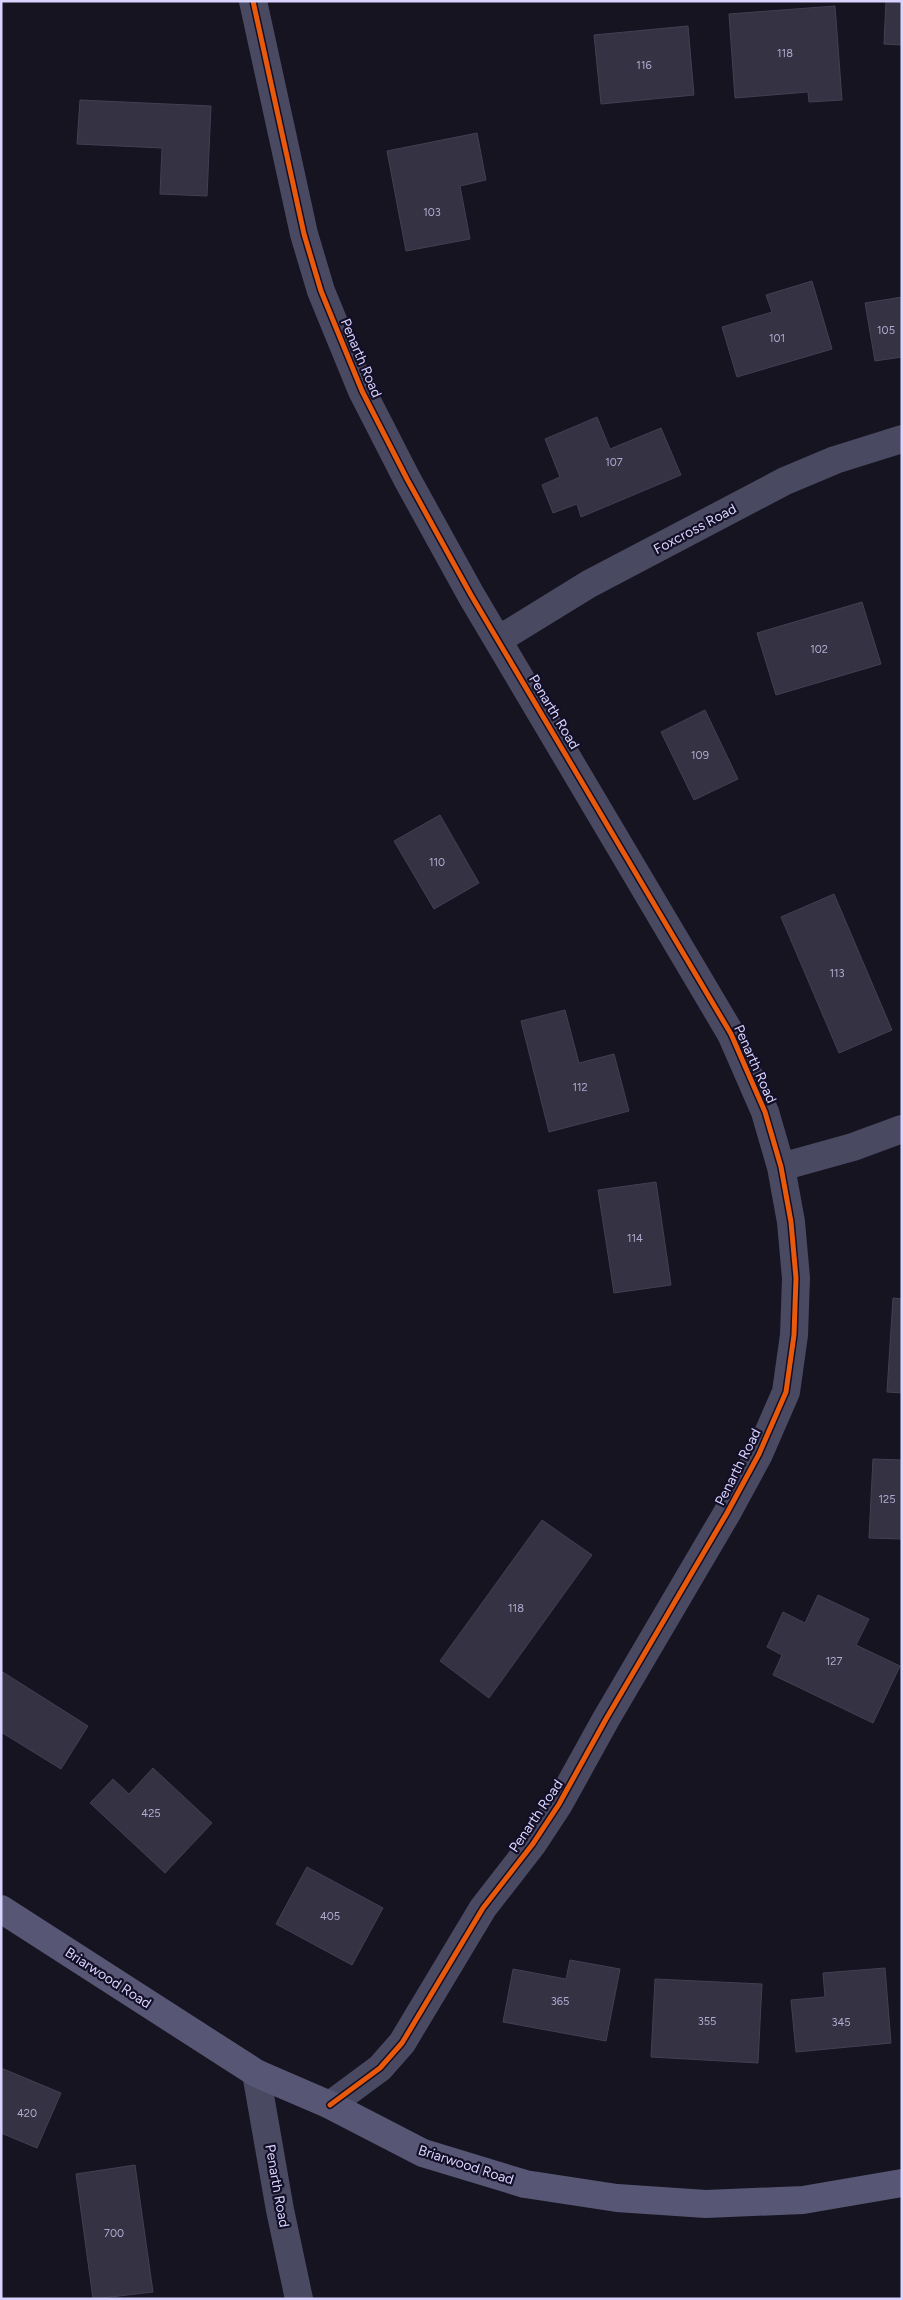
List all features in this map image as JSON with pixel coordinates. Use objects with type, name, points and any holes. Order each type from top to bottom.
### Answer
[{"type":"street","name":"Penarth Road","points":[[254,1],[304,234],[321,291],[371,409],[471,595],[731,1034],[764,1112],[781,1167],[793,1241],[796,1278],[794,1335],[786,1392],[759,1454],[727,1513],[606,1719],[559,1804],[532,1845],[483,1908],[402,2043],[380,2068],[330,2105]]},
{"type":"street","name":"Foxcross Road","points":[[498,640],[589,584],[785,481],[836,460],[902,439]]},
{"type":"street","points":[[781,1167],[853,1147],[902,1129]]},
{"type":"street","name":"Briarwood Road","points":[[1,1909],[256,2073],[330,2105],[423,2153],[525,2184],[617,2198],[706,2204],[803,2200],[902,2183]]},
{"type":"street","name":"Penarth Road","points":[[256,2073],[280,2210],[299,2299]]},
{"type":"building","points":[[886,1],[902,1],[902,45],[884,44]]},
{"type":"building","points":[[835,6],[842,100],[809,102],[808,92],[735,98],[729,14]]},
{"type":"building","points":[[688,26],[694,95],[601,104],[594,35]]},
{"type":"building","points":[[80,100],[211,106],[207,196],[160,194],[162,148],[77,144]]},
{"type":"building","points":[[477,133],[486,180],[460,186],[470,239],[406,251],[387,151]]},
{"type":"building","points":[[812,281],[832,349],[737,377],[722,327],[772,312],[766,295]]},
{"type":"building","points":[[902,297],[902,357],[875,361],[865,303]]},
{"type":"building","points":[[597,417],[610,449],[661,428],[681,475],[581,517],[577,504],[553,513],[542,485],[560,477],[545,439]]},
{"type":"building","points":[[862,602],[881,664],[776,695],[757,633]]},
{"type":"building","points":[[705,710],[738,779],[694,800],[661,732]]},
{"type":"building","points":[[440,815],[479,883],[434,909],[394,841]]},
{"type":"building","points":[[834,894],[892,1030],[839,1053],[781,917]]},
{"type":"building","points":[[565,1010],[579,1063],[614,1054],[629,1111],[549,1132],[521,1021]]},
{"type":"building","points":[[656,1182],[671,1285],[614,1293],[598,1190]]},
{"type":"building","points":[[893,1298],[902,1299],[902,1393],[887,1392]]},
{"type":"building","points":[[873,1459],[902,1460],[902,1539],[869,1538]]},
{"type":"building","points":[[542,1520],[592,1555],[489,1698],[440,1661]]},
{"type":"building","points":[[818,1595],[869,1619],[856,1645],[900,1666],[873,1723],[773,1675],[782,1655],[767,1647],[783,1612],[805,1623]]},
{"type":"building","points":[[1,1671],[88,1726],[61,1769],[1,1732]]},
{"type":"building","points":[[153,1768],[212,1823],[165,1873],[90,1803],[113,1779],[129,1794]]},
{"type":"building","points":[[307,1867],[383,1908],[352,1965],[276,1924]]},
{"type":"building","points":[[570,1960],[620,1969],[606,2041],[503,2022],[513,1969],[566,1979]]},
{"type":"building","points":[[885,1968],[891,2043],[796,2052],[791,2000],[825,1997],[823,1973]]},
{"type":"building","points":[[655,1979],[762,1984],[758,2063],[651,2057]]},
{"type":"building","points":[[1,2068],[61,2093],[37,2148],[1,2133]]},
{"type":"building","points":[[135,2165],[153,2292],[93,2299],[76,2174]]},
{"type":"cycle path","points":[[253,1],[304,234],[321,291],[362,391],[407,479],[471,595],[731,1034],[765,1112],[781,1167],[791,1222],[796,1278],[794,1335],[786,1392],[759,1454],[727,1513],[606,1719],[559,1804],[532,1845],[483,1908],[402,2043],[380,2068],[330,2105]]}]
